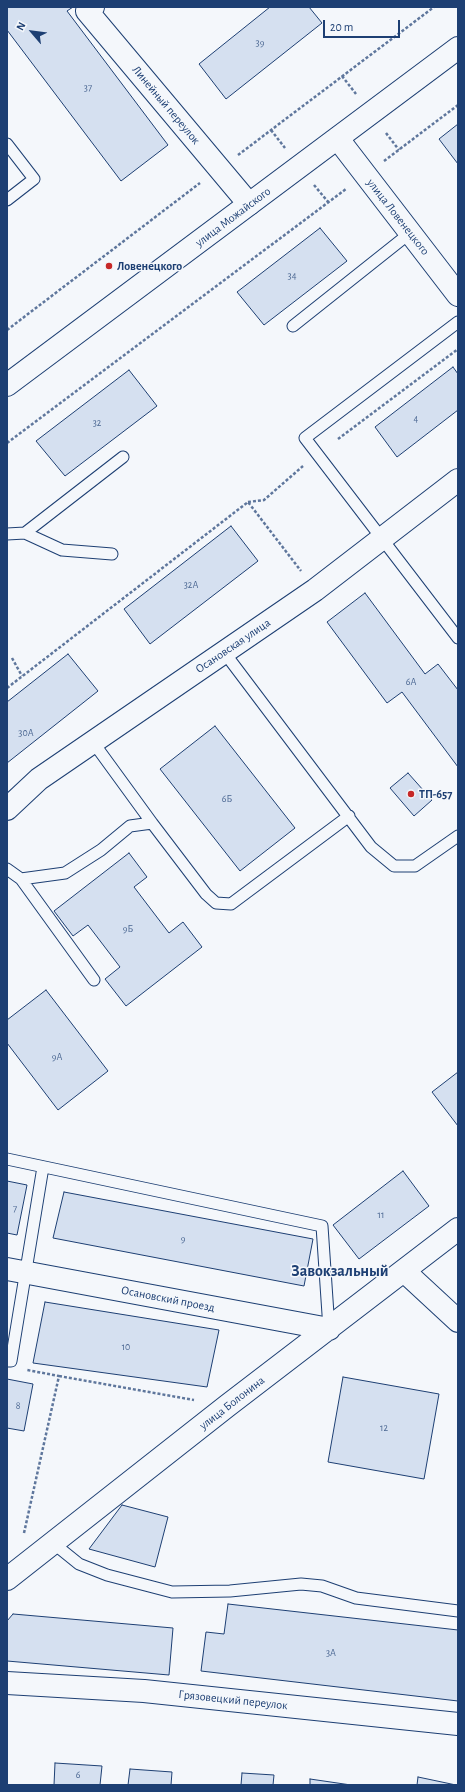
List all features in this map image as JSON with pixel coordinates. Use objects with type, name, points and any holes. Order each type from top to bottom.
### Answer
[{"type":"street","name":"Линейный переулок","points":[[92,7],[87,11],[249,204]]},
{"type":"street","name":"улица Можайского","points":[[7,385],[458,48]]},
{"type":"street","name":"улица Ловенецкого","points":[[338,138],[458,294]]},
{"type":"street","name":"Осановская улица","points":[[7,809],[38,780],[315,590],[458,480]]},
{"type":"street","name":"улица Болонина","points":[[7,1579],[227,1406],[458,1229]]},
{"type":"street","name":"Осановский проезд","points":[[16,1271],[329,1329]]},
{"type":"street","points":[[404,1271],[458,1321]]},
{"type":"street","name":"Грязовецкий переулок","points":[[7,1684],[144,1691],[458,1724]]},
{"type":"lane","points":[[7,144],[34,179],[7,200]]},
{"type":"lane","points":[[293,326],[410,233]]},
{"type":"lane","points":[[458,322],[305,438],[458,638]]},
{"type":"lane","points":[[25,533],[122,457]]},
{"type":"lane","points":[[7,534],[25,533],[62,550],[112,554]]},
{"type":"lane","points":[[224,652],[371,847],[394,866],[415,866],[458,836]]},
{"type":"lane","points":[[93,742],[206,894],[216,903],[231,904],[349,816]]},
{"type":"lane","points":[[22,879],[65,873],[101,850],[130,826],[152,823]]},
{"type":"lane","points":[[7,869],[22,879],[94,980]]},
{"type":"lane","points":[[7,1159],[322,1226],[329,1329]]},
{"type":"lane","points":[[7,1361],[11,1362],[16,1271],[43,1167]]},
{"type":"lane","points":[[53,1543],[79,1564],[107,1576],[172,1592],[230,1591],[301,1584],[322,1586],[356,1598],[458,1612]]},
{"type":"path","points":[[7,443],[458,105]]},
{"type":"path","points":[[7,688],[248,502],[264,500],[317,454],[360,424],[458,349]]},
{"type":"path","points":[[248,502],[315,590]]},
{"type":"path","points":[[12,658],[22,676]]},
{"type":"path","points":[[22,1369],[227,1406]]},
{"type":"path","points":[[24,1534],[59,1376]]},
{"type":"building","points":[[7,7],[73,7],[67,11],[168,145],[121,181],[7,30]]},
{"type":"building","points":[[270,7],[309,7],[322,23],[226,99],[199,64]]},
{"type":"building","points":[[458,124],[458,164],[439,139]]},
{"type":"building","points":[[320,228],[347,261],[264,325],[237,292]]},
{"type":"building","points":[[453,367],[458,374],[458,410],[397,457],[375,427]]},
{"type":"building","points":[[129,370],[157,406],[65,476],[36,441]]},
{"type":"building","points":[[231,526],[258,561],[150,644],[124,609]]},
{"type":"building","points":[[365,593],[425,674],[438,664],[458,690],[458,767],[402,692],[387,703],[327,622]]},
{"type":"building","points":[[68,654],[98,691],[7,763],[7,702]]},
{"type":"building","points":[[215,726],[295,828],[240,871],[160,769]]},
{"type":"building","name":"ТП-657","points":[[408,773],[432,800],[414,816],[390,788]]},
{"type":"building","points":[[129,853],[147,877],[134,887],[169,933],[183,922],[202,947],[126,1006],[105,979],[120,967],[88,925],[73,936],[54,911]]},
{"type":"building","points":[[46,990],[108,1071],[58,1110],[7,1043],[7,1020]]},
{"type":"building","points":[[458,1072],[458,1126],[432,1092]]},
{"type":"building","points":[[403,1171],[429,1206],[359,1259],[333,1225]]},
{"type":"building","points":[[7,1181],[27,1185],[17,1235],[7,1233]]},
{"type":"building","points":[[64,1192],[313,1239],[304,1286],[53,1238]]},
{"type":"building","points":[[45,1302],[219,1330],[207,1387],[33,1363]]},
{"type":"building","points":[[343,1377],[439,1394],[424,1479],[328,1462]]},
{"type":"building","points":[[7,1379],[33,1384],[24,1431],[7,1428]]},
{"type":"building","points":[[122,1505],[168,1517],[155,1567],[89,1549]]},
{"type":"building","points":[[228,1604],[458,1630],[458,1701],[201,1671],[206,1632],[224,1634]]},
{"type":"building","points":[[13,1614],[173,1628],[169,1675],[7,1661],[7,1621]]},
{"type":"building","points":[[55,1763],[102,1766],[100,1785],[54,1785]]},
{"type":"building","points":[[130,1769],[172,1772],[171,1785],[128,1785]]},
{"type":"building","points":[[242,1773],[274,1775],[273,1785],[241,1785]]},
{"type":"building","points":[[418,1777],[456,1785],[417,1785]]},
{"type":"building","points":[[310,1779],[351,1785],[310,1785]]},
{"type":"place","name":"Ловенецкого","points":[[109,266]]},
{"type":"place","name":"ТП-657","points":[[411,794]]},
{"type":"district","name":"Завокзальный","points":[[340,1271]]}]
